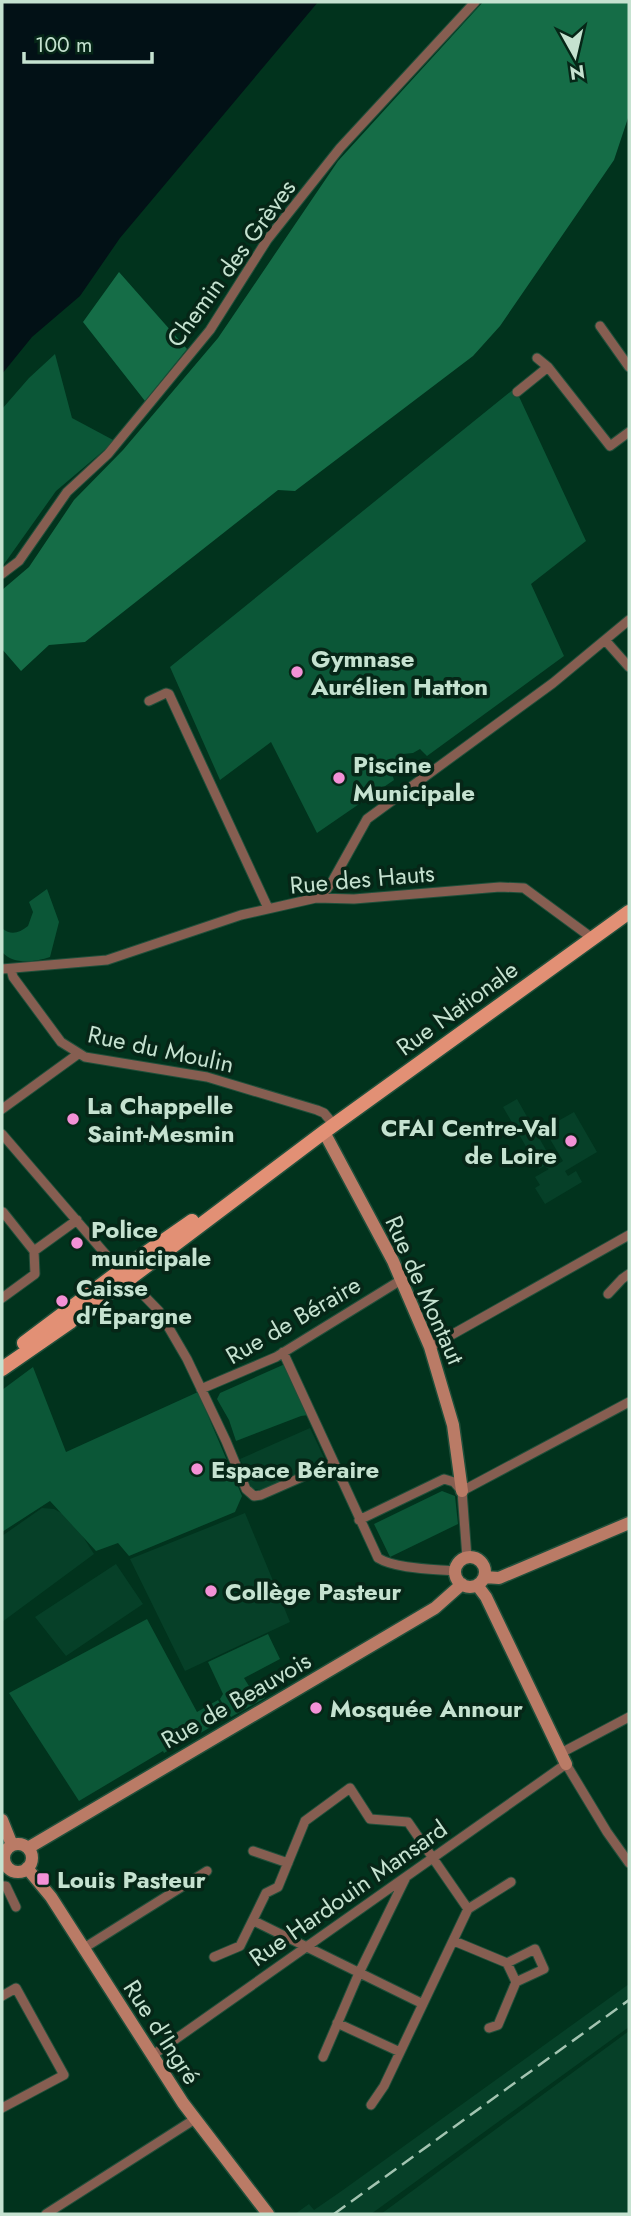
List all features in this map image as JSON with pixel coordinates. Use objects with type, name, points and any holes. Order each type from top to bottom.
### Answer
[{"type":"main road","name":"Rue Nationale","points":[[2,1359],[125,1275],[629,912]]},
{"type":"main road","name":"Rue Nationale","points":[[2,1368],[125,1275]]},
{"type":"street","name":"Chemin des Grèves","points":[[2,574],[19,561],[67,492],[108,454],[211,330],[267,240],[340,148],[475,2]]},
{"type":"street","points":[[600,326],[629,367]]},
{"type":"street","points":[[537,358],[548,367],[610,446],[629,432]]},
{"type":"street","points":[[517,392],[548,367]]},
{"type":"street","points":[[316,898],[333,880],[367,818],[497,726],[629,620]]},
{"type":"street","points":[[605,640],[629,667]]},
{"type":"street","points":[[149,701],[166,693],[170,694],[268,908]]},
{"type":"street","name":"Rue des Hauts","points":[[9,968],[107,960],[241,915],[316,898],[354,899],[500,887],[524,888],[592,939]]},
{"type":"street","points":[[2,961],[9,968]]},
{"type":"street","name":"Rue du Moulin","points":[[9,968],[61,1042],[78,1054],[236,1084],[317,1110],[324,1113],[323,1133]]},
{"type":"street","points":[[2,1109],[78,1054]]},
{"type":"street","name":"Rue de Montaut","points":[[323,1133],[393,1261],[430,1347],[453,1425],[463,1491],[467,1558]]},
{"type":"street","name":"Rue de Béraire","points":[[2,1134],[159,1311],[187,1359],[246,1489],[254,1496],[268,1493],[334,1463]]},
{"type":"street","points":[[2,1298],[35,1274],[36,1262],[34,1251],[4,1212]]},
{"type":"street","points":[[34,1251],[77,1220]]},
{"type":"street","points":[[430,1347],[629,1236]]},
{"type":"street","points":[[608,1294],[629,1274]]},
{"type":"street","name":"Rue de Béraire","points":[[201,1389],[216,1385],[283,1352],[401,1280]]},
{"type":"street","points":[[283,1352],[375,1554],[383,1561],[455,1571]]},
{"type":"street","points":[[359,1520],[444,1479],[454,1482],[463,1491],[629,1402]]},
{"type":"street","points":[[629,1523],[499,1578],[480,1581],[469,1587],[457,1579],[455,1571],[459,1563],[467,1558],[482,1564],[480,1581],[486,1597],[564,1759],[607,1832],[629,1863]]},
{"type":"street","name":"Rue de Beauvois","points":[[28,1848],[435,1608],[462,1584]]},
{"type":"street","name":"Rue Hardouin Mansard","points":[[153,2055],[407,1875],[564,1759],[629,1717]]},
{"type":"street","points":[[214,1957],[240,1946],[266,1893],[278,1886],[305,1821],[350,1788],[370,1819],[408,1822],[468,1909]]},
{"type":"street","points":[[2,1820],[12,1844]]},
{"type":"street","points":[[12,1844],[28,1848],[32,1856],[27,1868],[14,1871],[3,1862],[4,1853],[12,1844]]},
{"type":"street","points":[[253,1851],[288,1863]]},
{"type":"street","name":"Rue d'Ingré","points":[[27,1868],[51,1897],[195,2119],[268,2214]]},
{"type":"street","points":[[84,1948],[207,1871]]},
{"type":"street","points":[[323,2057],[359,1973],[407,1875]]},
{"type":"street","points":[[371,2105],[384,2086],[468,1909],[511,1882]]},
{"type":"street","points":[[4,1886],[16,1908]]},
{"type":"street","points":[[254,1921],[423,2004]]},
{"type":"street","points":[[454,1941],[507,1963],[516,1982]]},
{"type":"street","points":[[489,2028],[498,2025],[516,1982],[544,1969],[535,1949],[507,1963]]},
{"type":"street","points":[[2,1996],[16,1988],[64,2075],[2,2108]]},
{"type":"street","points":[[337,2023],[400,2052]]},
{"type":"street","points":[[46,2214],[195,2119]]},
{"type":"shaded area","points":[[2,2],[318,2],[120,238],[80,296],[32,337],[2,374]]},
{"type":"shaded area","points":[[483,2],[629,2],[629,115],[614,160],[500,326],[473,356],[295,491],[278,490],[85,642],[49,645],[21,671],[2,649],[2,590],[29,567],[74,500],[123,450],[218,338],[338,161]]},
{"type":"shaded area","points":[[119,272],[187,349],[145,401],[83,322]]},
{"type":"shaded area","points":[[55,354],[72,418],[115,441],[56,491],[2,567],[2,409]]},
{"type":"shaded area","points":[[515,388],[586,541],[531,584],[564,656],[427,756],[420,749],[403,754],[390,767],[394,780],[317,833],[271,742],[220,780],[170,667]]},
{"type":"shaded area","points":[[47,889],[59,922],[50,957],[24,961],[12,959],[2,952],[2,928],[15,933],[28,926],[33,912],[29,902]]},
{"type":"shaded area","name":"CFAI Centre-Val de Loire","points":[[517,1099],[555,1166],[563,1161],[544,1129],[574,1112],[597,1152],[565,1171],[568,1176],[576,1171],[582,1182],[545,1204],[535,1188],[540,1185],[535,1177],[549,1169],[544,1166],[539,1169],[503,1107]]},
{"type":"shaded area","points":[[285,1364],[309,1415],[236,1441],[229,1420],[217,1399],[220,1393]]},
{"type":"shaded area","points":[[33,1367],[66,1452],[198,1392],[242,1496],[235,1512],[129,1556],[118,1543],[96,1551],[50,1501],[2,1532],[2,1390]]},
{"type":"shaded area","points":[[310,1428],[326,1462],[266,1490],[252,1489],[240,1459]]},
{"type":"shaded area","points":[[442,1491],[455,1496],[458,1524],[390,1557],[374,1524]]},
{"type":"shaded area","points":[[42,1508],[54,1509],[71,1518],[94,1554],[2,1622],[2,1536]]},
{"type":"shaded area","name":"Collège Pasteur","points":[[245,1513],[290,1622],[185,1671],[130,1559]]},
{"type":"shaded area","points":[[116,1564],[143,1604],[66,1656],[35,1617]]},
{"type":"shaded area","points":[[147,1619],[197,1712],[218,1700],[228,1717],[197,1735],[195,1732],[193,1736],[79,1801],[9,1693]]},
{"type":"shaded area","points":[[268,1634],[280,1659],[244,1678],[252,1691],[258,1687],[265,1698],[231,1717],[220,1699],[223,1694],[208,1662]]},
{"type":"shaded area","points":[[629,1984],[629,2027],[371,2214],[295,2214],[309,2204],[314,2210]]},
{"type":"shaded area","points":[[629,2031],[629,2214],[381,2214]]},
{"type":"railway","points":[[334,2214],[629,2000]]},
{"type":"place","name":"Gymnase Aurélien Hatton","points":[[297,672]]},
{"type":"place","name":"Piscine Municipale","points":[[339,778]]},
{"type":"place","name":"La Chappelle Saint-Mesmin","points":[[73,1119]]},
{"type":"place","name":"CFAI Centre-Val de Loire","points":[[571,1141]]},
{"type":"place","name":"Police municipale","points":[[77,1243]]},
{"type":"place","name":"Caisse d'Épargne","points":[[62,1301]]},
{"type":"place","name":"Espace Béraire","points":[[197,1469]]},
{"type":"place","name":"Collège Pasteur","points":[[211,1591]]},
{"type":"place","name":"Mosquée Annour","points":[[316,1708]]},
{"type":"place","name":"Louis Pasteur","points":[[43,1879]]}]
